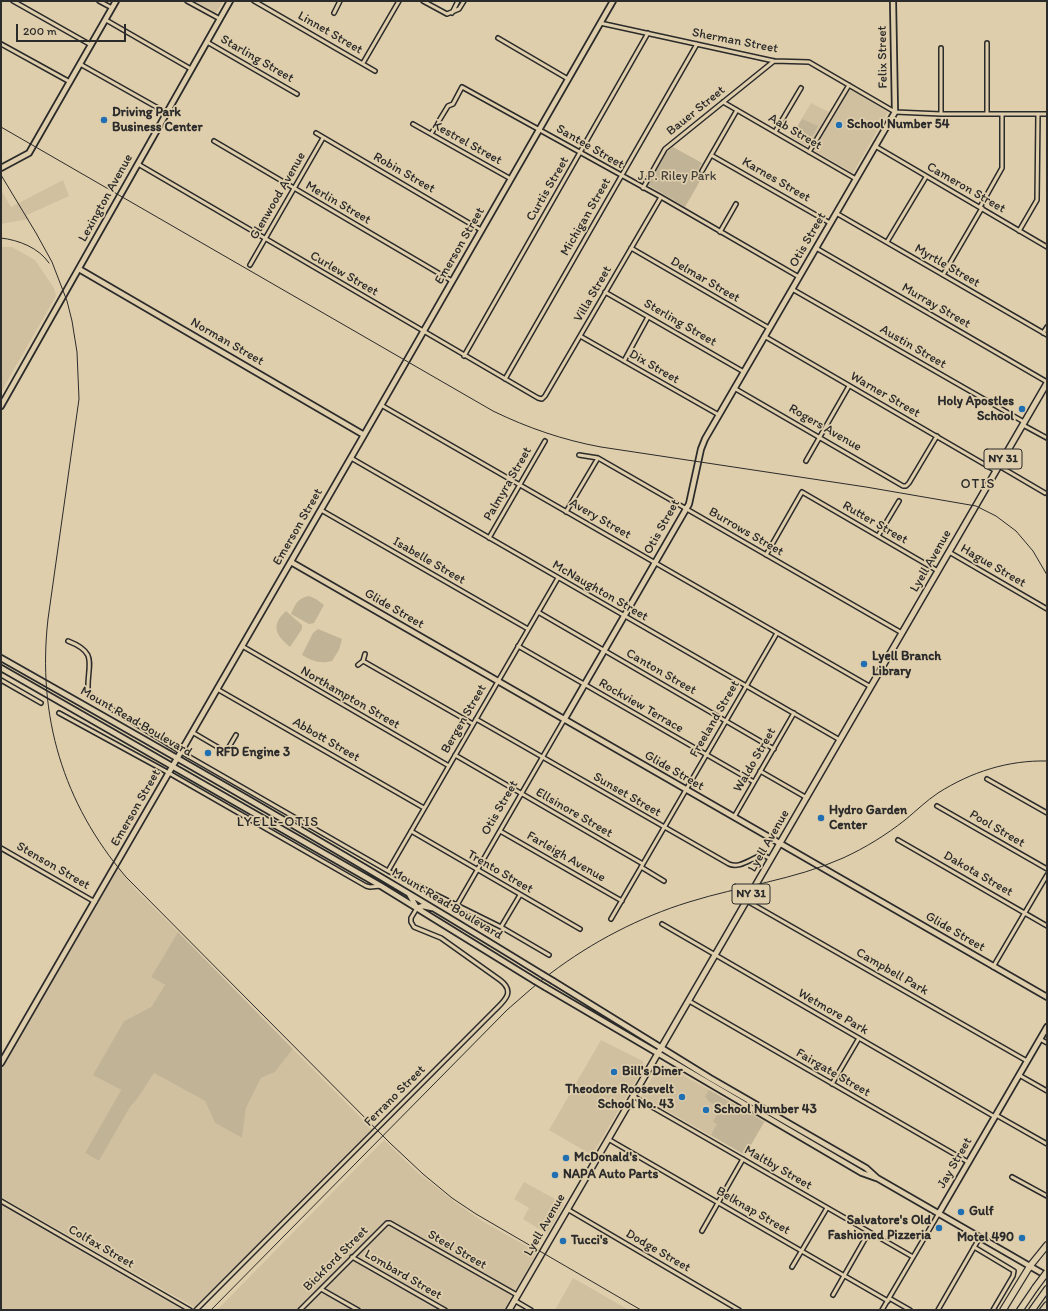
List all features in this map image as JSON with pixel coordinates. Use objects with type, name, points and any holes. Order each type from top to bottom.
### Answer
[{"type":"highway","points":[[1004,1310],[1030,1266],[1047,1245]]},
{"type":"highway","points":[[1020,1310],[1047,1272]]},
{"type":"highway","points":[[1032,1310],[1046,1291]]},
{"type":"highway","points":[[1044,1310],[1047,1305]]},
{"type":"main road","name":"Lyell Avenue","points":[[508,1310],[1047,382]]},
{"type":"street","points":[[13,1],[91,45]]},
{"type":"street","points":[[99,1],[112,8]]},
{"type":"street","points":[[1,168],[29,153],[116,1]]},
{"type":"street","points":[[187,1],[220,19]]},
{"type":"street","name":"Lexington Avenue","points":[[1,406],[80,269],[230,1]]},
{"type":"street","name":"Linnet Street","points":[[254,1],[375,71]]},
{"type":"street","points":[[334,12],[340,1]]},
{"type":"street","points":[[363,63],[399,1]]},
{"type":"street","points":[[423,1],[447,14],[459,9],[464,1]]},
{"type":"street","points":[[452,13],[458,1]]},
{"type":"street","name":"Emerson Street","points":[[1,1063],[613,1]]},
{"type":"street","name":"Felix Street","points":[[893,1],[895,112]]},
{"type":"street","points":[[106,20],[192,69]]},
{"type":"street","name":"Sherman Street","points":[[600,23],[774,61],[809,62],[895,112],[941,114],[1047,114]]},
{"type":"street","name":"Curtis Street","points":[[464,356],[648,33]]},
{"type":"street","points":[[498,38],[568,79]]},
{"type":"street","name":"Starling Street","points":[[207,42],[297,94]]},
{"type":"street","points":[[987,43],[987,114]]},
{"type":"street","points":[[1,44],[70,82]]},
{"type":"street","name":"Michigan Street","points":[[505,379],[697,44]]},
{"type":"street","points":[[941,48],[941,114]]},
{"type":"street","name":"Bauer Street","points":[[643,188],[665,149],[774,61]]},
{"type":"street","points":[[80,64],[167,113]]},
{"type":"street","points":[[809,152],[849,84]]},
{"type":"street","name":"Santee Street","points":[[431,134],[448,106],[453,104],[462,88],[661,197],[799,277]]},
{"type":"street","points":[[775,132],[801,88]]},
{"type":"street","name":"Aab Street","points":[[724,102],[856,179]]},
{"type":"street","points":[[702,171],[737,110]]},
{"type":"street","name":"Otis Street","points":[[457,905],[686,509],[690,501],[702,444],[895,112]]},
{"type":"street","points":[[943,275],[1002,168],[1002,114]]},
{"type":"street","points":[[1019,231],[1037,200],[1038,114]]},
{"type":"street","name":"Kestrel Street","points":[[413,124],[511,179]]},
{"type":"street","name":"Robin Street","points":[[316,134],[482,230]]},
{"type":"street","name":"Glenwood Avenue","points":[[250,265],[323,138]]},
{"type":"street","name":"Merlin Street","points":[[214,142],[452,281]]},
{"type":"street","name":"Cameron Street","points":[[875,146],[1047,247]]},
{"type":"street","name":"Karnes Street","points":[[711,154],[830,223]]},
{"type":"street","name":"Curlew Street","points":[[138,164],[464,356],[542,399]]},
{"type":"street","points":[[887,242],[926,177]]},
{"type":"street","name":"Villa Street","points":[[542,399],[661,197]]},
{"type":"street","points":[[720,232],[736,204]]},
{"type":"street","name":"Myrtle Street","points":[[836,213],[1047,335]]},
{"type":"street","name":"Delmar Street","points":[[631,248],[769,328]]},
{"type":"street","name":"Murray Street","points":[[816,248],[1047,382]]},
{"type":"street","name":"Norman Street","points":[[80,269],[364,435]]},
{"type":"street","name":"Austin Street","points":[[792,289],[1024,423],[1047,438]]},
{"type":"street","name":"Sterling Street","points":[[606,292],[744,372]]},
{"type":"street","points":[[624,361],[648,317]]},
{"type":"street","points":[[1043,333],[1047,327]]},
{"type":"street","name":"Dix Street","points":[[580,336],[718,415]]},
{"type":"street","name":"Warner Street","points":[[764,336],[937,436],[1045,494]]},
{"type":"street","points":[[806,461],[849,386]]},
{"type":"street","name":"Rogers Avenue","points":[[734,388],[904,486],[909,483],[937,436]]},
{"type":"street","name":"Avery Street","points":[[381,405],[871,687]]},
{"type":"street","name":"Palmyra Street","points":[[489,538],[545,441]]},
{"type":"street","name":"Burrows Street","points":[[579,454],[598,458],[902,633]]},
{"type":"street","name":"McNaughton Street","points":[[351,458],[840,740]]},
{"type":"street","points":[[566,512],[598,458]]},
{"type":"street","name":"Rutter Street","points":[[766,555],[802,492],[938,571]]},
{"type":"street","points":[[878,536],[899,501]]},
{"type":"street","name":"Isabelle Street","points":[[321,510],[528,629]]},
{"type":"street","name":"Hague Street","points":[[949,552],[1047,609]]},
{"type":"street","name":"Glide Street","points":[[291,562],[1047,997]]},
{"type":"street","name":"Bergen Street","points":[[388,871],[558,578]]},
{"type":"street","name":"Canton Street","points":[[538,612],[774,748]]},
{"type":"street","name":"Freeland Street","points":[[611,919],[777,633]]},
{"type":"street","name":"Mount Read Boulevard","points":[[68,641],[84,648],[89,656],[88,690],[92,697],[181,752],[388,871],[501,927],[549,956]]},
{"type":"street","name":"Northampton Street","points":[[242,646],[449,766]]},
{"type":"street","name":"Rockview Terrace","points":[[518,646],[754,782]]},
{"type":"street","points":[[358,665],[363,661],[365,654]]},
{"type":"street","name":"Mount Read Boulevard","points":[[1,658],[435,908],[710,1078],[866,1168],[877,1178]]},
{"type":"street","points":[[363,661],[473,724]]},
{"type":"street","name":"Mount Read Boulevard","points":[[1,668],[381,886],[545,987],[862,1173],[877,1178],[1047,1276]]},
{"type":"street","points":[[1,680],[41,703]]},
{"type":"street","name":"Abbott Street","points":[[217,689],[424,808]]},
{"type":"street","name":"Mount Read Boulevard","points":[[59,713],[169,773],[366,886],[381,886]]},
{"type":"street","name":"Waldo Street","points":[[734,817],[794,713]]},
{"type":"street","name":"Sunset Street","points":[[476,719],[731,865],[739,865],[763,855],[771,859]]},
{"type":"street","points":[[192,732],[226,752],[236,735]]},
{"type":"street","name":"Ellsinore Street","points":[[455,755],[642,865],[664,881]]},
{"type":"street","points":[[760,771],[806,798]]},
{"type":"street","points":[[987,779],[1047,813]]},
{"type":"street","name":"Pool Street","points":[[937,806],[1047,869]]},
{"type":"street","name":"Trento Street","points":[[411,831],[580,929]]},
{"type":"street","name":"Farleigh Avenue","points":[[500,831],[622,901]]},
{"type":"street","name":"Dakota Street","points":[[898,840],[1047,926]]},
{"type":"street","name":"Stenson Street","points":[[1,848],[95,902]]},
{"type":"street","points":[[994,967],[1047,875]]},
{"type":"street","points":[[408,892],[417,908],[435,908]]},
{"type":"street","points":[[501,927],[520,895]]},
{"type":"street","name":"Campbell Park","points":[[747,900],[1028,1061]]},
{"type":"street","name":"Ferrano Street","points":[[196,1310],[494,1011],[507,996],[507,986],[500,980],[441,938],[414,927],[411,922],[411,918],[417,908]]},
{"type":"street","name":"Wetmore Park","points":[[662,924],[995,1116],[1047,1144]]},
{"type":"street","name":"Fairgate Street","points":[[688,1001],[968,1162]]},
{"type":"street","name":"Jay Street","points":[[882,1310],[1047,1027]]},
{"type":"street","points":[[832,1084],[859,1038]]},
{"type":"street","points":[[1040,1039],[1047,1043]]},
{"type":"street","points":[[1019,1075],[1047,1091]]},
{"type":"street","name":"Maltby Street","points":[[633,1096],[913,1257]]},
{"type":"street","name":"Belknap Street","points":[[608,1139],[844,1276],[910,1310]]},
{"type":"street","points":[[702,1231],[743,1159]]},
{"type":"street","points":[[1012,1177],[1047,1196]]},
{"type":"street","name":"Colfax Street","points":[[1,1201],[190,1310]]},
{"type":"street","points":[[792,1267],[827,1208]]},
{"type":"street","name":"Dodge Street","points":[[567,1209],[739,1310]]},
{"type":"street","name":"Steel Street","points":[[387,1223],[390,1223],[516,1298],[530,1310]]},
{"type":"street","name":"Bickford Street","points":[[300,1310],[387,1223]]},
{"type":"street","points":[[833,1295],[869,1232]]},
{"type":"street","points":[[938,1310],[980,1237]]},
{"type":"street","points":[[974,1247],[1011,1268],[1014,1272],[993,1310]]},
{"type":"street","name":"Lombard Street","points":[[352,1257],[445,1310]]},
{"type":"street","points":[[321,1289],[358,1310]]},
{"type":"shaded area","points":[[195,1],[223,1],[216,13]]},
{"type":"shaded area","name":"School Number 54","points":[[849,89],[888,112],[853,173],[791,137],[811,103],[833,114]]},
{"type":"shaded area","points":[[63,180],[69,196],[27,215],[29,219],[1,224],[1,190],[11,207]]},
{"type":"shaded area","points":[[1,247],[12,247],[35,260],[54,288],[56,296],[1,392]]},
{"type":"shaded area","points":[[118,869],[137,891],[178,932],[151,977],[165,985],[151,1007],[124,1021],[94,1075],[121,1090],[85,1153],[99,1161],[130,1107],[138,1098],[154,1073],[205,1101],[215,1123],[242,1138],[246,1108],[261,1078],[275,1072],[293,1049],[372,1129],[194,1307],[1,1197],[1,1070]]},
{"type":"shaded area","points":[[601,1040],[643,1061],[644,1067],[592,1155],[549,1130]]},
{"type":"shaded area","name":"School Number 43","points":[[661,1063],[765,1121],[745,1155],[641,1096]]},
{"type":"shaded area","points":[[384,1140],[416,1171],[456,1203],[482,1221],[537,1252],[504,1310],[217,1310]]},
{"type":"shaded area","points":[[524,1182],[564,1204],[547,1234],[523,1219],[529,1208],[514,1199]]},
{"type":"shaded area","points":[[1,1205],[183,1310],[1,1310]]},
{"type":"shaded area","points":[[573,1278],[629,1310],[555,1310]]},
{"type":"green space","points":[[802,119],[818,126],[813,135],[810,137],[796,129]]},
{"type":"green space","name":"J.P. Riley Park","points":[[673,147],[702,163],[698,170],[704,174],[685,207],[648,185],[665,154]]},
{"type":"green space","points":[[309,596],[324,605],[314,623],[309,624],[291,614],[299,600]]},
{"type":"green space","points":[[286,611],[302,625],[302,629],[290,647],[281,638],[277,630],[278,621]]},
{"type":"green space","points":[[318,629],[342,639],[339,650],[332,661],[316,661],[302,655],[313,633]]},
{"type":"green space","points":[[178,932],[293,1049],[275,1072],[261,1078],[246,1108],[242,1138],[215,1123],[205,1101],[154,1073],[138,1098],[130,1107],[99,1161],[85,1153],[121,1090],[93,1075],[124,1021],[151,1007],[165,985],[151,977]]},
{"type":"green space","points":[[709,1090],[764,1122],[745,1155],[711,1135],[717,1124],[713,1122],[720,1108],[707,1100],[705,1097]]},
{"type":"railway","points":[[1,127],[493,411],[519,423],[559,437],[601,447],[866,487],[976,506],[996,516],[1016,531],[1033,551],[1047,575]]},
{"type":"railway","points":[[1,175],[52,262],[67,301],[77,352],[79,399],[48,619],[46,655],[47,690],[51,724],[59,757],[71,788],[86,819],[104,849],[126,877],[390,1143],[423,1174],[452,1198],[476,1214],[641,1310]]},
{"type":"railway","points":[[1,238],[15,241],[34,249],[49,263]]},
{"type":"railway","points":[[211,1310],[507,1010],[545,977],[583,951],[635,923],[671,908],[708,896],[805,872],[843,858],[867,846],[890,831],[938,793],[977,773],[1004,765],[1032,761],[1047,761]]},
{"type":"place","name":"Driving Park Business Center","points":[[104,120]]},
{"type":"place","name":"School Number 54","points":[[839,125]]},
{"type":"place","name":"Holy Apostles School","points":[[1022,409]]},
{"type":"place","name":"Lyell Branch Library","points":[[864,664]]},
{"type":"place","name":"RFD Engine 3","points":[[208,753]]},
{"type":"place","name":"Hydro Garden Center","points":[[821,818]]},
{"type":"place","name":"Bill's Diner","points":[[614,1072]]},
{"type":"place","name":"Theodore Roosevelt School No. 43","points":[[682,1097]]},
{"type":"place","name":"School Number 43","points":[[706,1110]]},
{"type":"place","name":"McDonald's","points":[[566,1158]]},
{"type":"place","name":"NAPA Auto Parts","points":[[555,1175]]},
{"type":"place","name":"Gulf","points":[[961,1212]]},
{"type":"place","name":"Salvatore's Old Fashioned Pizzeria","points":[[939,1228]]},
{"type":"place","name":"Motel 490","points":[[1022,1238]]},
{"type":"place","name":"Tucci's","points":[[563,1241]]},
{"type":"district","name":"OTIS","points":[[978,484]]},
{"type":"district","name":"LYELL-OTIS","points":[[278,822]]}]
